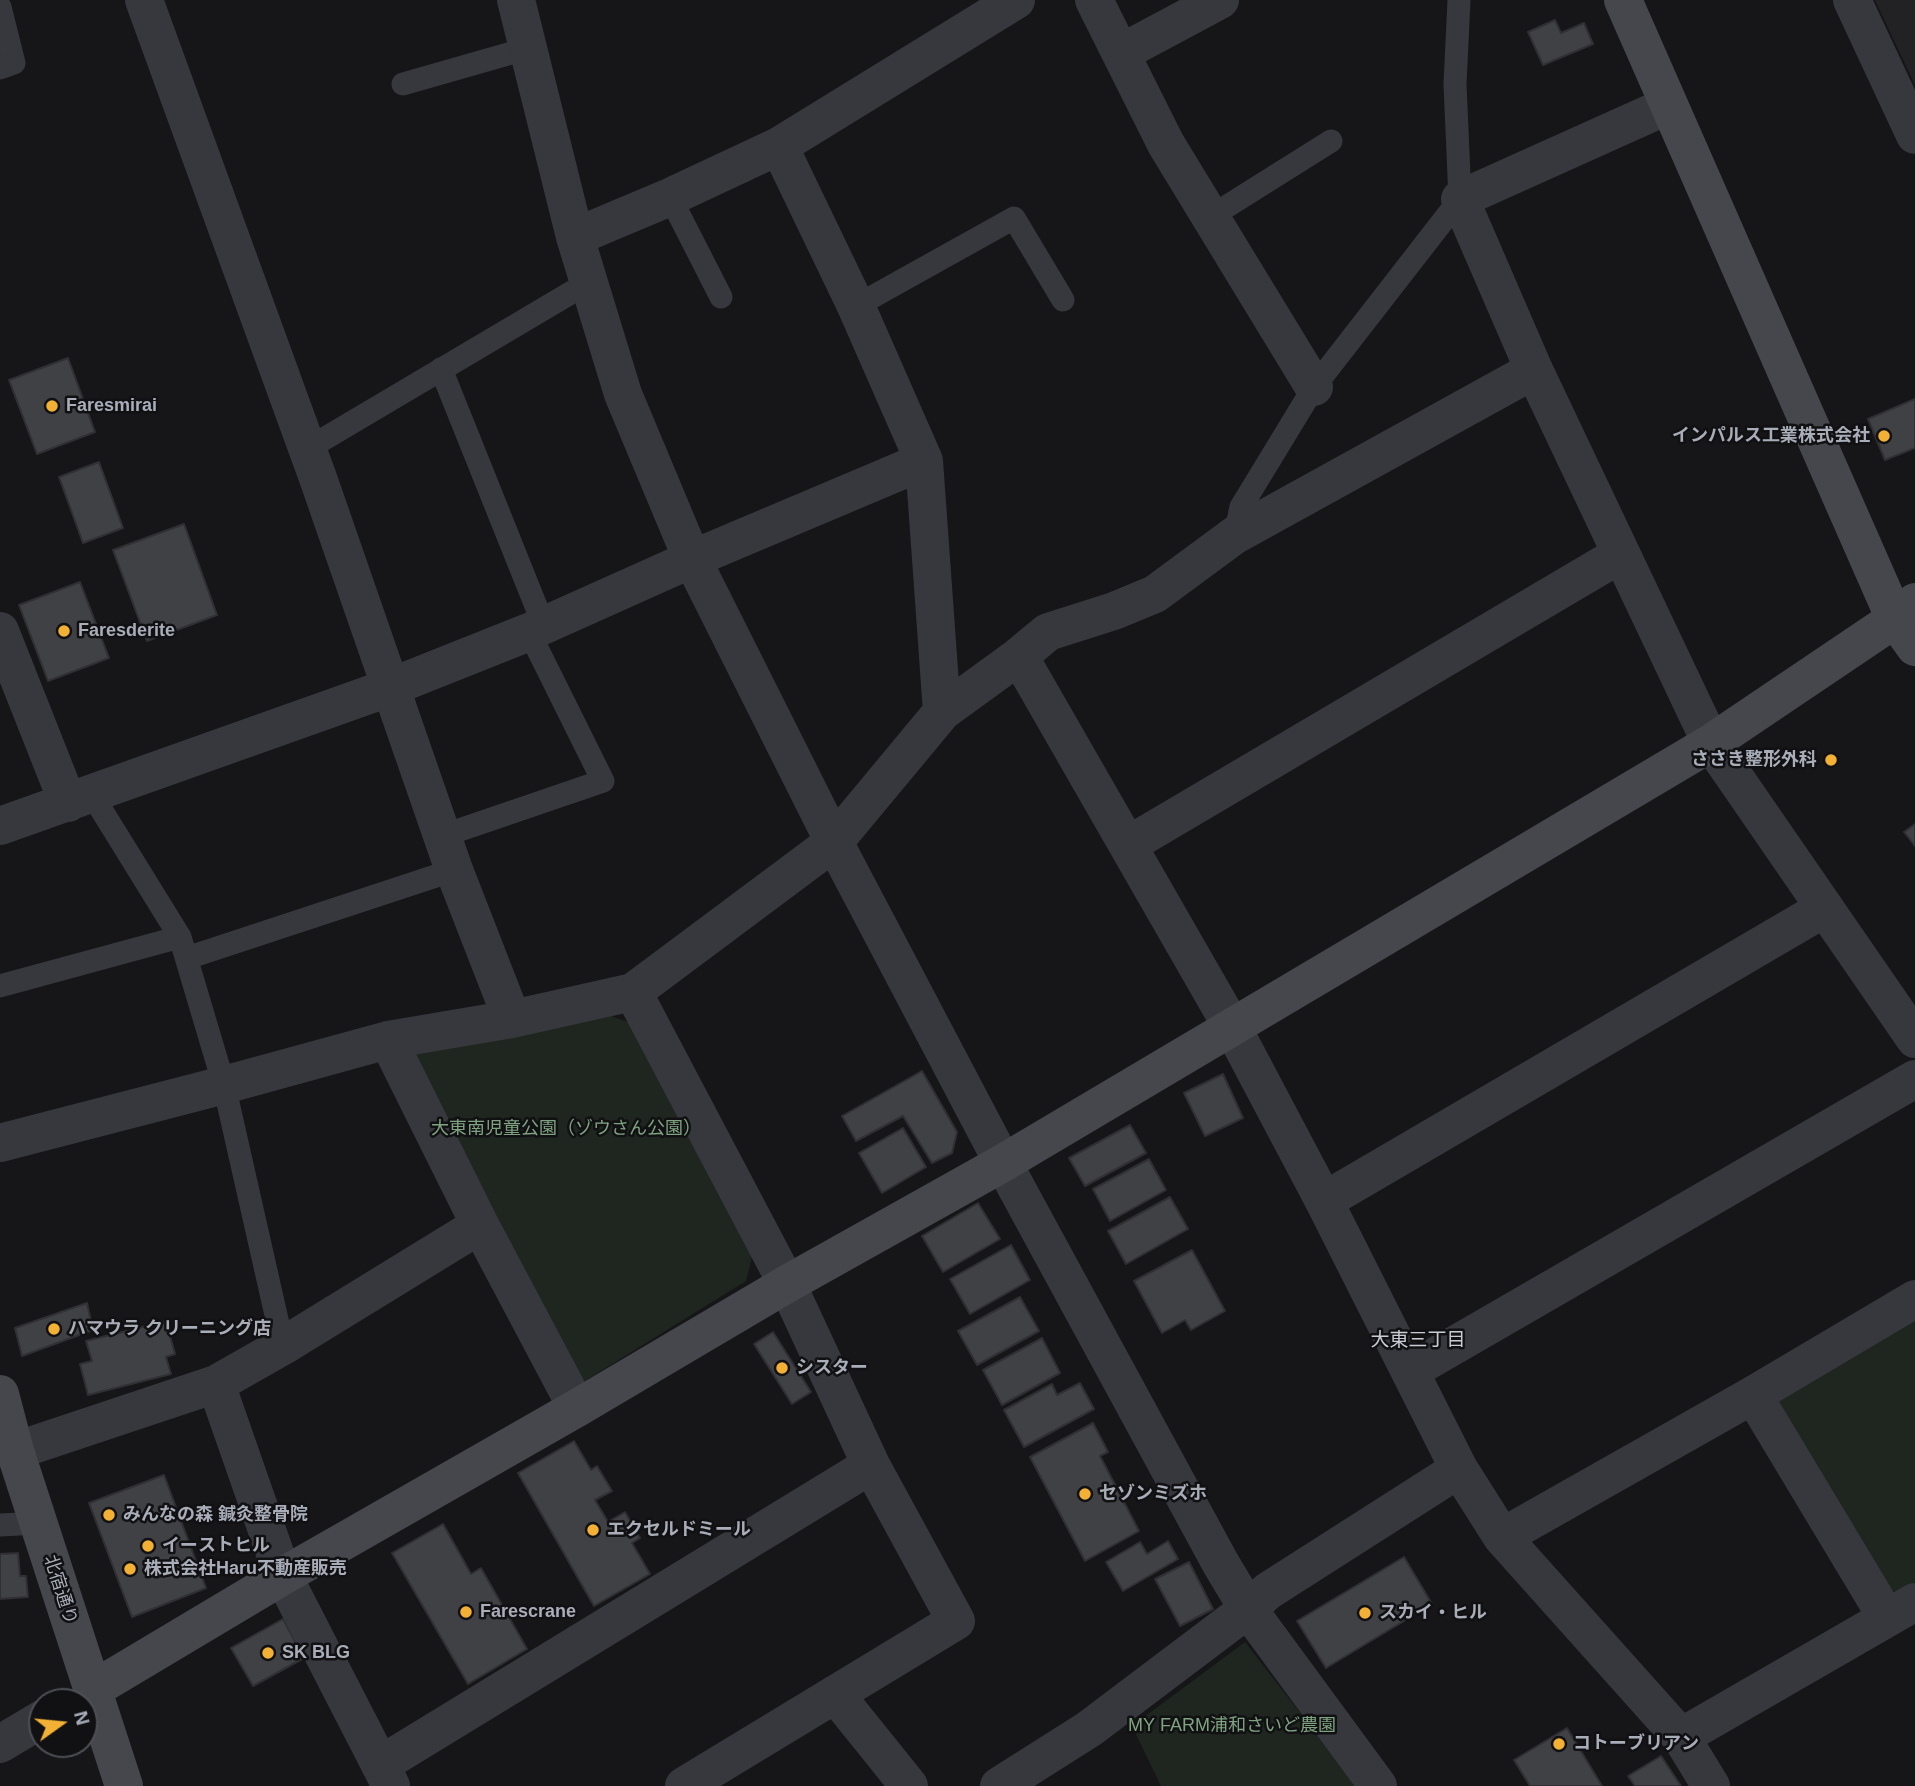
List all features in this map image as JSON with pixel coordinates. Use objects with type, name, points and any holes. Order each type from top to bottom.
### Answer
[{"type":"street","points":[[144,0],[307,449],[448,853],[512,1019]]},
{"type":"street","points":[[516,0],[575,237],[623,394],[692,559],[834,842],[1003,1163],[1214,1552],[1248,1609],[1378,1786]]},
{"type":"street","points":[[575,237],[670,197],[779,146],[1016,0]]},
{"type":"street","points":[[1094,0],[1166,144],[1314,387]]},
{"type":"street","points":[[1121,53],[1220,0]]},
{"type":"street","points":[[95,1688],[787,1284],[1003,1163],[1711,743],[1908,623],[1623,0]]},
{"type":"street","points":[[1852,0],[1915,135]]},
{"type":"street","points":[[1669,105],[1460,199],[1534,370],[1711,743],[1915,1038]]},
{"type":"street","points":[[779,146],[856,306],[924,461],[942,712]]},
{"type":"street","points":[[0,1143],[388,1040],[512,1019],[633,992],[834,842],[942,712],[1048,632],[1114,611],[1155,594],[1235,535],[1534,370]]},
{"type":"street","points":[[0,826],[391,687],[537,629],[692,559],[924,461]]},
{"type":"street","points":[[1128,845],[1621,554]]},
{"type":"street","points":[[0,631],[80,798]]},
{"type":"street","points":[[1019,656],[1232,1027],[1324,1201],[1459,1469],[1502,1537],[1681,1737],[1711,1786]]},
{"type":"street","points":[[1324,1201],[1825,908]]},
{"type":"street","points":[[633,992],[787,1284],[871,1465],[956,1621],[684,1786]]},
{"type":"street","points":[[388,1040],[480,1226],[577,1408]]},
{"type":"street","points":[[1410,1371],[1915,1079]]},
{"type":"street","points":[[15,1451],[216,1384],[480,1226]]},
{"type":"street","points":[[1502,1537],[1753,1395],[1915,1299]]},
{"type":"street","points":[[216,1384],[283,1576],[385,1776],[871,1465]]},
{"type":"street","name":"北宿通り","points":[[0,1394],[38,1523],[80,1688]]},
{"type":"street","points":[[1681,1737],[1901,1610],[1753,1395]]},
{"type":"street","points":[[999,1786],[1089,1729],[1268,1591],[1459,1469]]},
{"type":"street","points":[[835,1694],[909,1786]]},
{"type":"street","points":[[0,1744],[28,1728]]},
{"type":"street","name":"北宿通り","points":[[98,1730],[124,1786]]},
{"type":"lane","points":[[1235,535],[1241,507],[1314,387],[1460,199],[1455,84],[1459,0]]},
{"type":"lane","points":[[0,7],[14,63],[0,68]]},
{"type":"lane","points":[[402,84],[529,48]]},
{"type":"lane","points":[[1210,218],[1331,141]]},
{"type":"lane","points":[[670,197],[721,297]]},
{"type":"lane","points":[[856,306],[1014,218],[1063,300]]},
{"type":"lane","points":[[307,449],[589,282]]},
{"type":"lane","points":[[0,986],[184,947],[448,853],[603,781],[537,629],[441,369]]},
{"type":"lane","points":[[80,798],[184,947],[224,1085],[283,1346]]},
{"type":"lane","points":[[0,1525],[38,1523]]},
{"type":"shaded area","points":[[1875,0],[1915,0],[1915,85]]},
{"type":"green space","name":"大東南児童公園（ゾウさん公園）","points":[[608,1015],[631,1023],[752,1257],[746,1281],[580,1384],[413,1065],[418,1044]]},
{"type":"green space","points":[[1915,1317],[1915,1583],[1898,1593],[1878,1585],[1776,1415],[1780,1398]]},
{"type":"green space","name":"MY FARM浦和さいど農園","points":[[1245,1642],[1357,1786],[1161,1786],[1132,1726]]},
{"type":"building","points":[[1555,20],[1561,33],[1584,23],[1593,44],[1543,65],[1528,32]]},
{"type":"building","name":"Faresmirai","points":[[68,358],[95,432],[37,454],[9,380]]},
{"type":"building","points":[[1915,399],[1915,448],[1885,460],[1868,419]]},
{"type":"building","points":[[99,462],[123,528],[83,543],[59,477]]},
{"type":"building","points":[[184,524],[217,615],[147,641],[113,550]]},
{"type":"building","name":"Faresderite","points":[[80,582],[109,658],[48,681],[19,605]]},
{"type":"building","points":[[1915,824],[1915,846],[1904,832]]},
{"type":"building","points":[[922,1071],[957,1132],[952,1153],[932,1163],[903,1116],[856,1141],[842,1116]]},
{"type":"building","points":[[1223,1074],[1243,1118],[1205,1136],[1184,1093]]},
{"type":"building","points":[[1130,1125],[1146,1153],[1085,1186],[1069,1158]]},
{"type":"building","points":[[903,1128],[926,1167],[882,1193],[859,1153]]},
{"type":"building","points":[[1149,1159],[1166,1190],[1110,1221],[1093,1189]]},
{"type":"building","points":[[1170,1197],[1188,1229],[1126,1264],[1108,1231]]},
{"type":"building","points":[[978,1203],[1000,1239],[943,1272],[922,1236]]},
{"type":"building","points":[[1011,1245],[1030,1280],[970,1314],[950,1279]]},
{"type":"building","points":[[1192,1250],[1225,1311],[1191,1330],[1185,1320],[1162,1333],[1134,1281]]},
{"type":"building","points":[[1020,1297],[1039,1331],[977,1365],[958,1331]]},
{"type":"building","name":"ハマウラ クリーニング店","points":[[87,1303],[93,1330],[22,1356],[15,1328]]},
{"type":"building","points":[[166,1321],[175,1354],[166,1357],[171,1374],[88,1395],[80,1364],[92,1361],[86,1341]]},
{"type":"building","name":"シスター","points":[[773,1332],[811,1392],[792,1404],[754,1344]]},
{"type":"building","points":[[1042,1338],[1060,1373],[1002,1405],[983,1370]]},
{"type":"building","points":[[1080,1383],[1094,1409],[1024,1447],[1004,1410],[1052,1384],[1057,1395]]},
{"type":"building","name":"セゾンミズホ","points":[[1093,1423],[1108,1452],[1100,1456],[1139,1531],[1085,1561],[1030,1457]]},
{"type":"building","name":"エクセルドミール","points":[[574,1441],[591,1470],[597,1466],[612,1491],[595,1500],[608,1522],[625,1512],[640,1538],[632,1543],[650,1574],[594,1606],[518,1473]]},
{"type":"building","name":"イーストヒル","points":[[164,1475],[206,1588],[132,1617],[89,1503]]},
{"type":"building","name":"Farescrane","points":[[443,1524],[471,1574],[481,1568],[527,1649],[468,1684],[392,1553]]},
{"type":"building","points":[[1168,1541],[1178,1559],[1123,1591],[1106,1562],[1140,1542],[1147,1554]]},
{"type":"building","points":[[18,1553],[20,1576],[26,1576],[28,1597],[0,1599],[0,1554]]},
{"type":"building","name":"スカイ・ヒル","points":[[1404,1557],[1432,1604],[1326,1668],[1297,1621]]},
{"type":"building","points":[[1189,1562],[1213,1609],[1180,1626],[1155,1579]]},
{"type":"building","name":"SK BLG","points":[[283,1619],[304,1658],[253,1686],[231,1648]]},
{"type":"building","name":"コトーブリアン","points":[[1567,1728],[1602,1786],[1530,1786],[1514,1760]]},
{"type":"building","points":[[1661,1756],[1681,1786],[1635,1786],[1628,1776]]},
{"type":"place","name":"Faresmirai","points":[[52,406]]},
{"type":"place","name":"インパルス工業株式会社","points":[[1884,436]]},
{"type":"place","name":"Faresderite","points":[[64,631]]},
{"type":"place","name":"ささき整形外科","points":[[1831,760]]},
{"type":"place","name":"ハマウラ クリーニング店","points":[[54,1329]]},
{"type":"place","name":"シスター","points":[[782,1368]]},
{"type":"place","name":"セゾンミズホ","points":[[1085,1494]]},
{"type":"place","name":"みんなの森 鍼灸整骨院","points":[[109,1515]]},
{"type":"place","name":"エクセルドミール","points":[[593,1530]]},
{"type":"place","name":"イーストヒル","points":[[148,1546]]},
{"type":"place","name":"株式会社Haru不動産販売","points":[[130,1569]]},
{"type":"place","name":"Farescrane","points":[[466,1612]]},
{"type":"place","name":"スカイ・ヒル","points":[[1365,1613]]},
{"type":"place","name":"SK BLG","points":[[268,1653]]},
{"type":"place","name":"コトーブリアン","points":[[1559,1744]]},
{"type":"district","name":"大東三丁目","points":[[1418,1341]]}]
